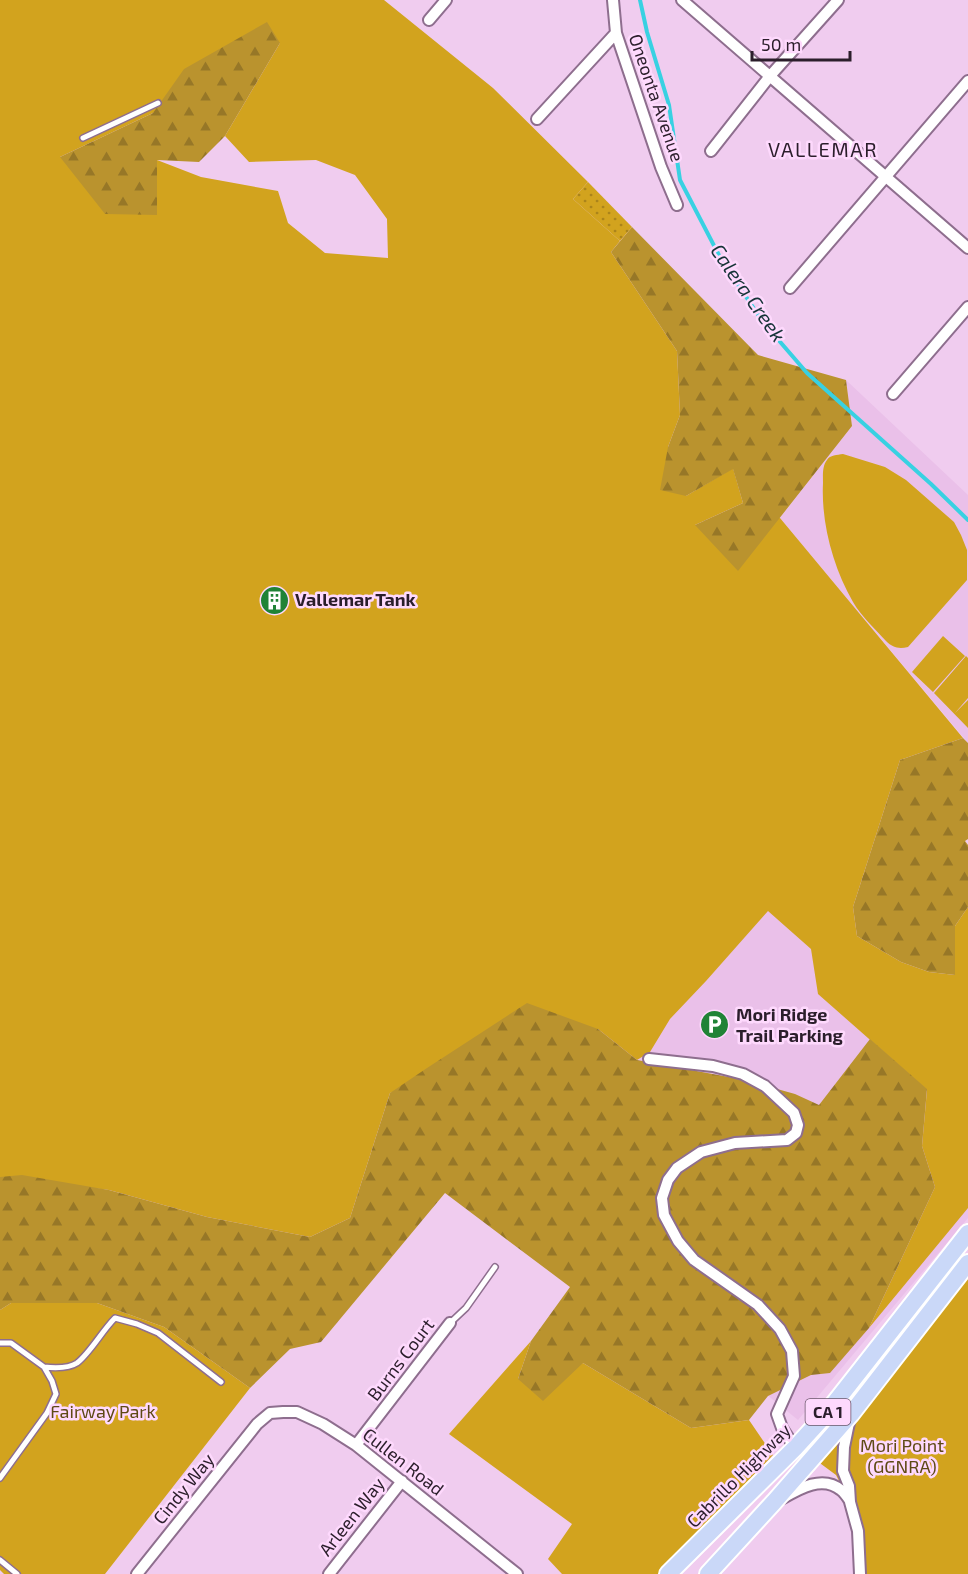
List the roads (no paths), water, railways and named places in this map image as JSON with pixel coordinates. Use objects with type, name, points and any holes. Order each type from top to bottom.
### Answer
[{"type":"highway","name":"Cabrillo Highway","points":[[668,1574],[795,1448],[851,1383],[968,1233]]},
{"type":"highway","name":"CA 1","points":[[708,1574],[851,1414],[968,1263]]},
{"type":"street","points":[[429,20],[446,0]]},
{"type":"street","name":"Oneonta Avenue","points":[[613,0],[616,33],[661,167],[677,205]]},
{"type":"street","points":[[682,0],[968,248]]},
{"type":"street","points":[[711,151],[770,76],[838,0]]},
{"type":"street","points":[[537,119],[616,33]]},
{"type":"street","points":[[790,288],[968,81]]},
{"type":"street","points":[[893,394],[968,307]]},
{"type":"street","points":[[649,1059],[713,1066],[743,1074],[765,1086],[794,1113],[798,1125],[796,1133],[787,1140],[735,1143],[702,1152],[677,1168],[668,1180],[662,1198],[664,1215],[678,1241],[694,1260],[758,1305],[780,1329],[788,1343],[792,1351],[794,1376],[777,1414],[782,1428],[795,1448]]},
{"type":"street","name":"Burns Court","points":[[356,1445],[450,1323]]},
{"type":"street","name":"Cullen Road","points":[[257,1424],[270,1413],[283,1412],[297,1413],[323,1424],[356,1445],[517,1574]]},
{"type":"street","points":[[851,1414],[844,1447],[843,1471],[849,1486],[850,1502],[858,1531],[860,1574]]},
{"type":"street","name":"Cindy Way","points":[[137,1574],[257,1424]]},
{"type":"street","name":"Arleen Way","points":[[329,1574],[402,1481]]},
{"type":"street","points":[[774,1502],[801,1488],[822,1483],[842,1490],[850,1502]]},
{"type":"lane","points":[[83,138],[158,103]]},
{"type":"lane","points":[[450,1323],[466,1308],[495,1267]]},
{"type":"lane","points":[[44,1367],[61,1368],[76,1364],[115,1318],[158,1333],[221,1382]]},
{"type":"lane","points":[[0,1343],[11,1342],[44,1367],[56,1394],[47,1413],[0,1478]]},
{"type":"lane","points":[[0,1560],[17,1574]]},
{"type":"waterway","name":"Calera Creek","points":[[640,0],[669,105],[680,180],[722,261],[763,322],[807,373],[968,520]]},
{"type":"place","name":"Vallemar Tank","points":[[274,600]]},
{"type":"place","name":"Mori Ridge Trail Parking","points":[[715,1025]]},
{"type":"district","name":"VALLEMAR","points":[[823,150]]},
{"type":"park label","name":"Fairway Park","points":[[103,1412]]},
{"type":"park label","name":"Mori Point (GGNRA)","points":[[902,1456]]}]
